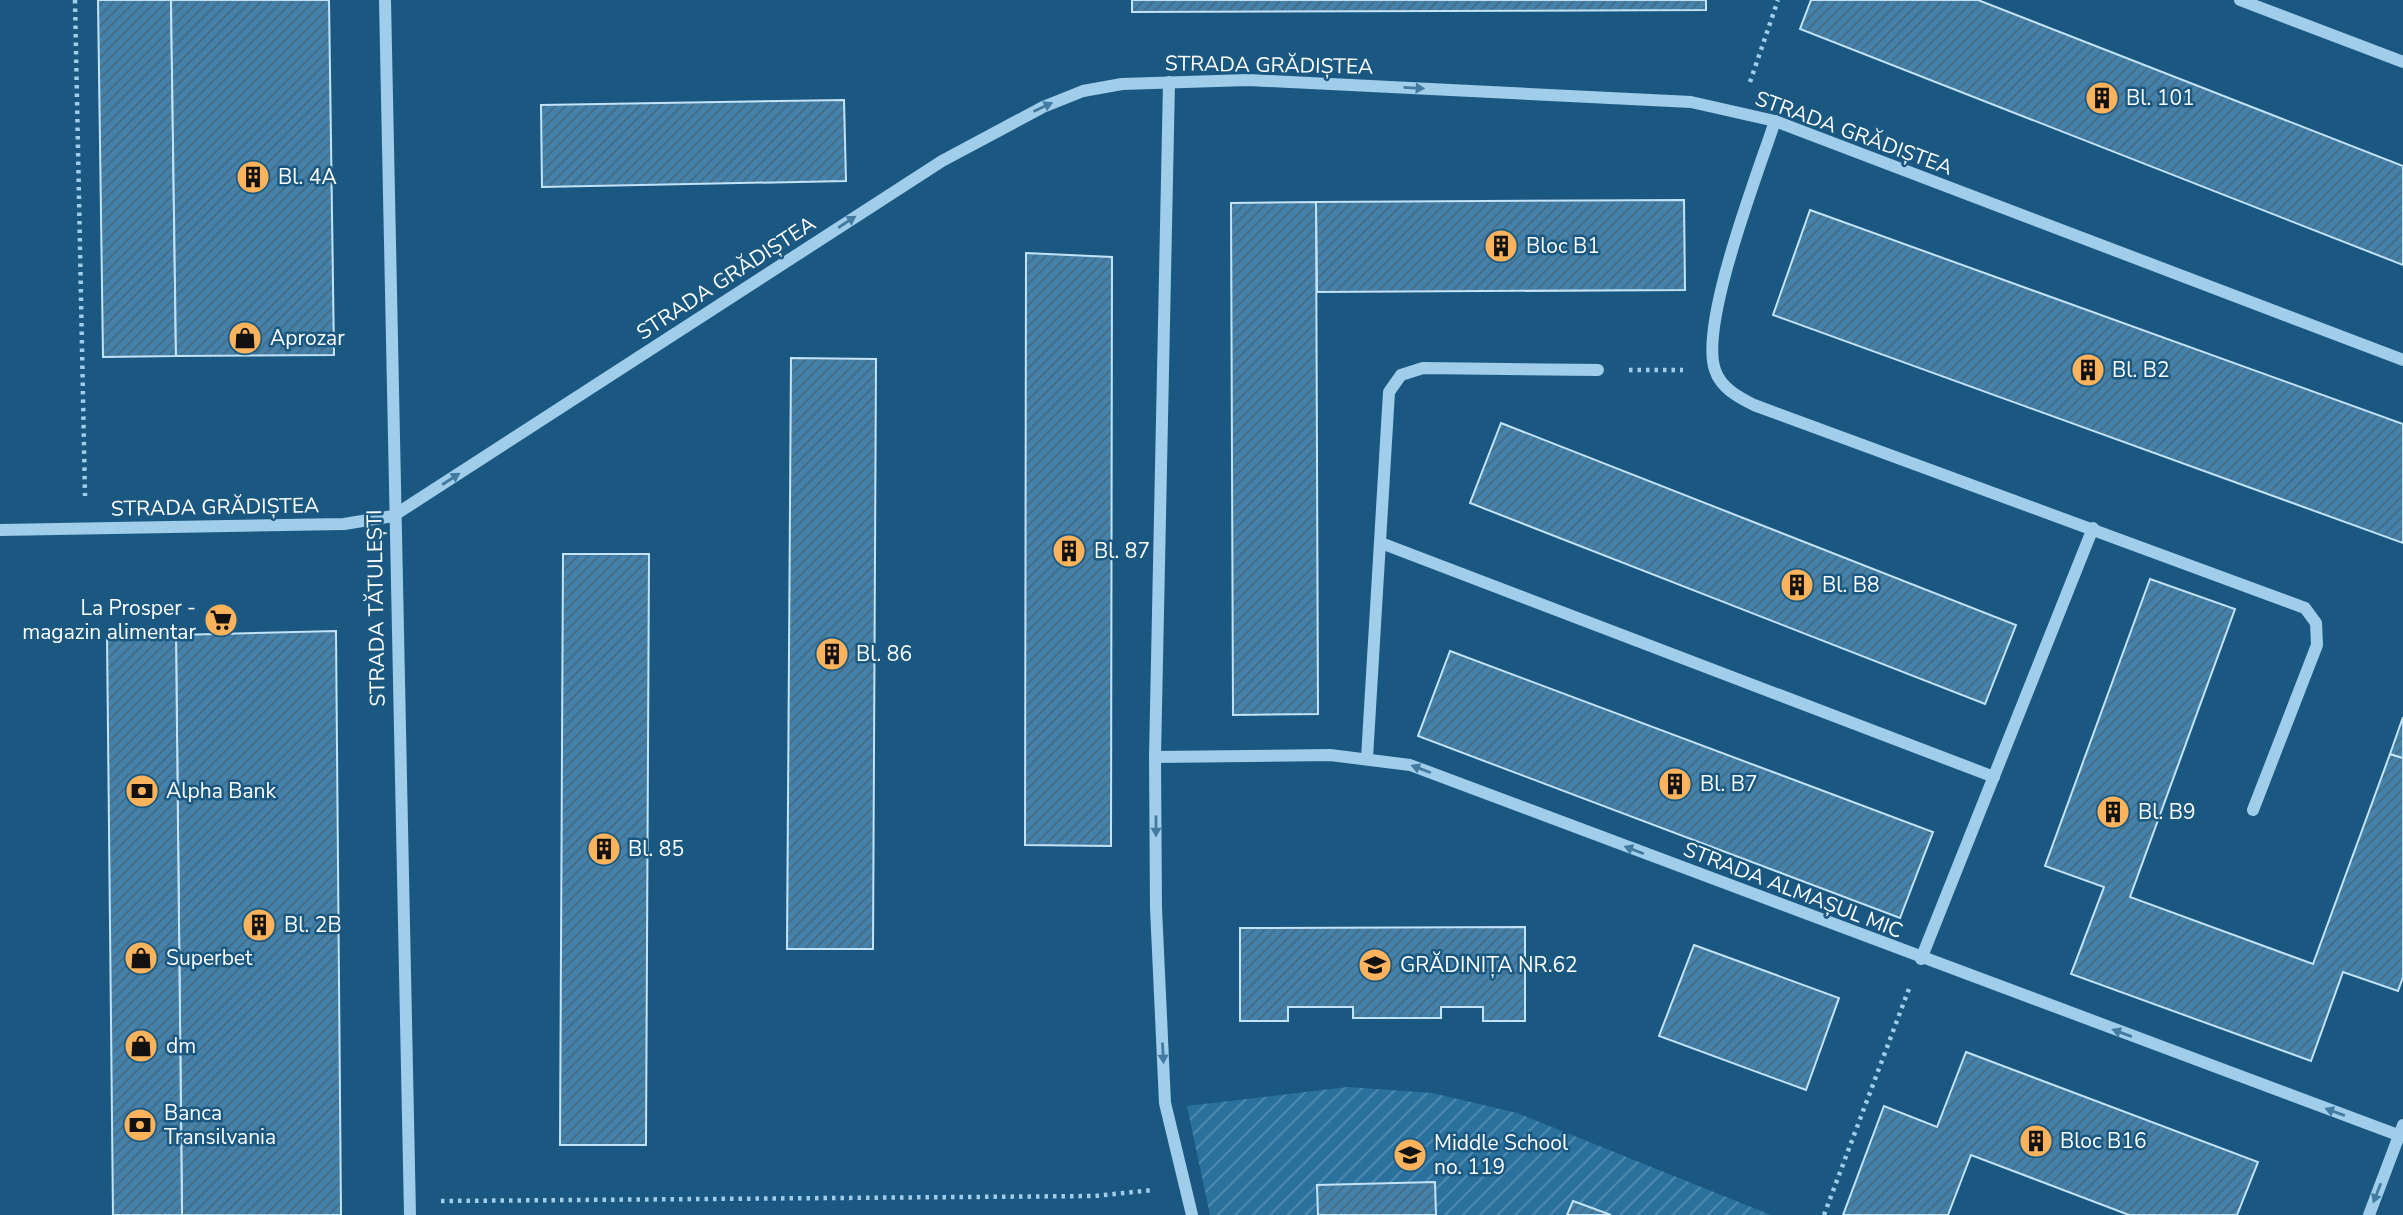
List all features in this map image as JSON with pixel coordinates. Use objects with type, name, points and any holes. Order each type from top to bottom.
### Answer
[{"type":"street","name":"STRADA TĂTULEȘTI","points":[[385,0],[393,516],[410,1215]]},
{"type":"street","points":[[2240,0],[2403,62]]},
{"type":"street","name":"STRADA GRĂDIȘTEA","points":[[0,530],[344,524],[393,516],[942,161],[1043,107],[1083,91],[1122,84],[1248,80],[1691,102],[1740,111],[1775,121],[2403,360]]},
{"type":"street","points":[[1169,82],[1155,757],[1156,908],[1165,1103],[1192,1215]]},
{"type":"street","points":[[1775,121],[1721,289],[1711,337],[1715,371],[1731,392],[1754,405],[2305,608],[2316,623],[2316,645],[2253,810]]},
{"type":"street","points":[[1367,758],[1389,392],[1401,375],[1423,368],[1598,369]]},
{"type":"street","points":[[1920,959],[2092,528]]},
{"type":"street","points":[[1381,543],[1994,777]]},
{"type":"street","name":"STRADA ALMAȘUL MIC","points":[[1155,757],[1284,755],[1367,758],[1410,765],[1920,959],[2402,1133]]},
{"type":"street","points":[[2369,1215],[2402,1133]]},
{"type":"path","points":[[75,0],[85,529]]},
{"type":"path","points":[[1740,111],[1778,0]]},
{"type":"path","points":[[1598,369],[1715,371]]},
{"type":"path","points":[[1824,1215],[1920,959]]},
{"type":"path","points":[[410,1201],[1095,1196],[1131,1194],[1184,1184]]},
{"type":"shaded area","name":"Middle School no. 119","points":[[1348,1087],[1432,1093],[1517,1113],[1771,1215],[1210,1215],[1187,1106]]},
{"type":"building","points":[[98,0],[171,0],[176,356],[103,357]]},
{"type":"building","name":"Bl. 4A","points":[[171,0],[329,0],[334,355],[176,356]]},
{"type":"building","points":[[1132,0],[1706,0],[1706,10],[1132,12]]},
{"type":"building","name":"Bl. 101","points":[[1811,0],[1978,0],[2403,166],[2403,265],[1800,29]]},
{"type":"building","points":[[844,100],[846,181],[542,187],[541,105]]},
{"type":"building","name":"Bloc B1","points":[[1684,200],[1685,290],[1317,292],[1316,202]]},
{"type":"building","points":[[1316,202],[1318,714],[1233,715],[1231,203]]},
{"type":"building","name":"Bl. B2","points":[[1810,210],[2403,424],[2403,543],[1773,315]]},
{"type":"building","name":"Bl. 87","points":[[1026,253],[1112,257],[1111,846],[1025,845]]},
{"type":"building","name":"Bl. 86","points":[[791,358],[876,359],[873,949],[787,949]]},
{"type":"building","name":"Bl. B8","points":[[1501,423],[2016,625],[1985,704],[1470,503]]},
{"type":"building","name":"Bl. 85","points":[[563,554],[649,554],[646,1145],[560,1145]]},
{"type":"building","name":"Bl. B9","points":[[2150,579],[2235,609],[2130,897],[2313,964],[2390,754],[2403,758],[2403,977],[2398,991],[2343,972],[2311,1061],[2071,974],[2104,887],[2045,866]]},
{"type":"building","name":"Bl. 2B","points":[[336,631],[341,1215],[182,1215],[176,635]]},
{"type":"building","points":[[107,635],[176,635],[182,1215],[113,1215]]},
{"type":"building","name":"Bl. B7","points":[[1450,651],[1933,832],[1900,918],[1418,736]]},
{"type":"building","points":[[2403,717],[2403,758],[2390,754]]},
{"type":"building","points":[[1525,927],[1525,1021],[1483,1021],[1483,1007],[1441,1007],[1441,1018],[1353,1018],[1353,1007],[1288,1007],[1288,1021],[1240,1021],[1240,928]]},
{"type":"building","points":[[1694,945],[1839,998],[1806,1090],[1659,1036]]},
{"type":"building","name":"Bloc B16","points":[[1966,1052],[2258,1162],[2237,1215],[2129,1215],[1971,1155],[1948,1215],[1843,1215],[1884,1106],[1937,1127]]},
{"type":"building","points":[[1435,1182],[1436,1215],[1318,1215],[1317,1185]]},
{"type":"building","points":[[1573,1201],[1611,1215],[1567,1215]]},
{"type":"place","name":"Bl. 101","points":[[2102,98]]},
{"type":"place","name":"Bl. 4A","points":[[253,177]]},
{"type":"place","name":"Bloc B1","points":[[1501,246]]},
{"type":"place","name":"Aprozar","points":[[245,338]]},
{"type":"place","name":"Bl. B2","points":[[2088,370]]},
{"type":"place","name":"Bl. 87","points":[[1069,551]]},
{"type":"place","name":"Bl. B8","points":[[1797,585]]},
{"type":"place","name":"La Prosper - magazin alimentar","points":[[221,620]]},
{"type":"place","name":"Bl. 86","points":[[832,654]]},
{"type":"place","name":"Bl. B7","points":[[1675,784]]},
{"type":"place","name":"Alpha Bank","points":[[142,791]]},
{"type":"place","name":"Bl. B9","points":[[2113,812]]},
{"type":"place","name":"Bl. 85","points":[[604,849]]},
{"type":"place","name":"Bl. 2B","points":[[259,925]]},
{"type":"place","name":"Superbet","points":[[141,958]]},
{"type":"place","name":"GRĂDINIȚA NR.62","points":[[1375,965]]},
{"type":"place","name":"dm","points":[[141,1046]]},
{"type":"place","name":"Banca Transilvania","points":[[140,1125]]},
{"type":"place","name":"Bloc B16","points":[[2036,1141]]},
{"type":"place","name":"Middle School no. 119","points":[[1410,1155]]}]
